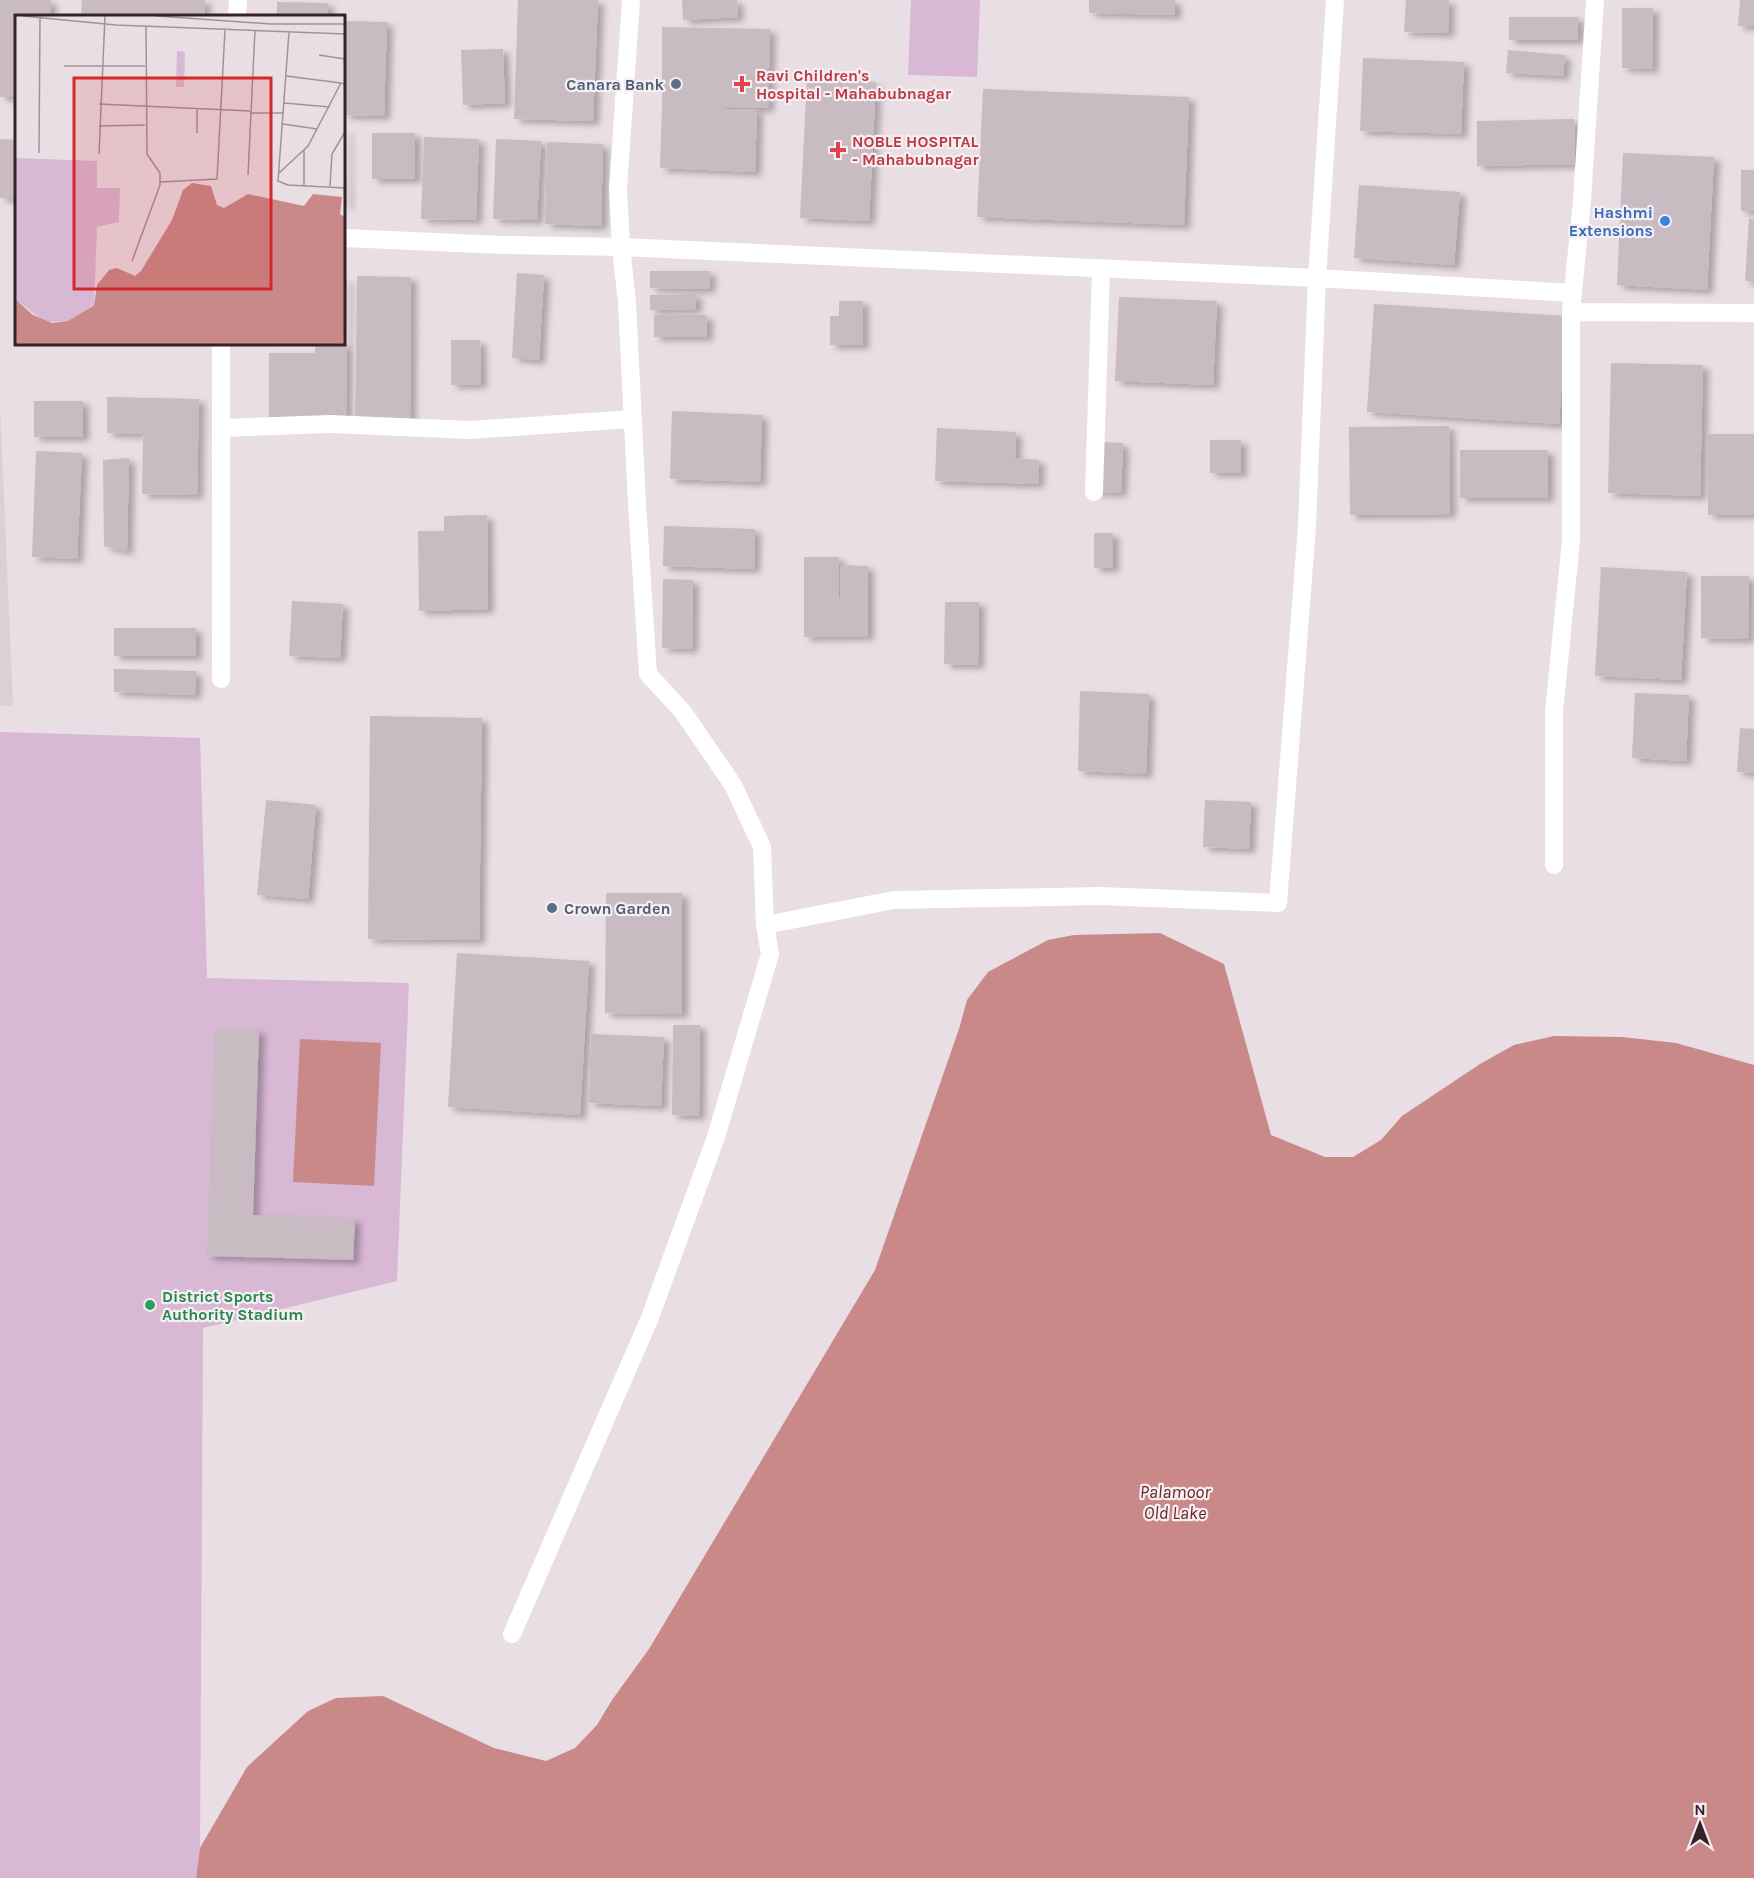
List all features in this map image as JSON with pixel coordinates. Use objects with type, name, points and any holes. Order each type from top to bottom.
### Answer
[{"type":"street","points":[[237,15],[238,0]]},
{"type":"street","points":[[512,1634],[648,1320],[716,1137],[770,954],[765,925],[762,847],[733,785],[683,712],[648,674],[627,302],[618,189],[631,0]]},
{"type":"street","points":[[765,925],[894,900],[1100,896],[1278,903],[1307,526],[1317,279],[1335,0]]},
{"type":"street","points":[[1554,865],[1554,712],[1571,540],[1571,312],[1582,200],[1595,0]]},
{"type":"street","points":[[345,238],[621,247],[1573,293]]},
{"type":"street","points":[[1094,492],[1101,269]]},
{"type":"street","points":[[1571,312],[1754,313]]},
{"type":"street","points":[[221,345],[221,679]]},
{"type":"street","points":[[221,428],[330,424],[470,430],[632,418]]},
{"type":"shaded area","points":[[911,0],[980,0],[977,77],[908,75]]},
{"type":"shaded area","points":[[0,405],[13,706],[0,706]]},
{"type":"shaded area","name":"District Sports Authority Stadium","points":[[0,732],[200,738],[207,978],[409,983],[397,1281],[203,1328],[200,1848],[196,1878],[0,1878]]},
{"type":"water","name":"Palamoor Old Lake","points":[[1160,933],[1224,964],[1271,1135],[1325,1157],[1353,1157],[1381,1140],[1402,1116],[1480,1064],[1514,1045],[1554,1036],[1622,1037],[1676,1043],[1754,1065],[1754,1878],[196,1878],[200,1848],[247,1767],[308,1711],[336,1698],[383,1696],[494,1748],[546,1761],[575,1748],[597,1725],[649,1649],[875,1270],[967,1000],[988,972],[1048,940],[1074,935]]},
{"type":"water","points":[[300,1039],[381,1043],[374,1186],[293,1182]]},
{"type":"building","points":[[0,0],[51,0],[50,15],[15,15],[15,97],[0,97]]},
{"type":"building","points":[[82,0],[205,0],[204,15],[81,15]]},
{"type":"building","points":[[518,0],[598,0],[593,121],[514,119]]},
{"type":"building","points":[[682,0],[737,0],[738,17],[683,20]]},
{"type":"building","points":[[1089,0],[1175,0],[1175,15],[1089,13]]},
{"type":"building","points":[[1406,0],[1449,0],[1448,33],[1404,32]]},
{"type":"building","points":[[1740,0],[1754,0],[1754,26],[1738,26]]},
{"type":"building","points":[[277,2],[328,3],[328,15],[277,15]]},
{"type":"building","points":[[1622,8],[1653,8],[1652,69],[1622,68]]},
{"type":"building","points":[[1509,17],[1578,17],[1578,40],[1509,40]]},
{"type":"building","points":[[345,21],[387,22],[384,116],[345,115]]},
{"type":"building","points":[[662,27],[770,29],[768,108],[697,108],[757,110],[755,172],[660,168]]},
{"type":"building","points":[[503,49],[505,103],[463,105],[461,50]]},
{"type":"building","points":[[1508,50],[1565,55],[1563,76],[1506,73]]},
{"type":"building","points":[[1363,58],[1464,62],[1461,134],[1360,131]]},
{"type":"building","name":"NOBLE HOSPITAL - Mahabubnagar","points":[[807,78],[876,82],[869,221],[800,218]]},
{"type":"building","points":[[983,89],[1189,97],[1184,225],[977,217]]},
{"type":"building","points":[[1574,119],[1575,164],[1477,166],[1477,121]]},
{"type":"building","points":[[345,129],[346,129],[347,206],[345,206]]},
{"type":"building","points":[[372,133],[415,133],[415,179],[372,179]]},
{"type":"building","points":[[424,137],[479,139],[476,220],[421,219]]},
{"type":"building","points":[[0,139],[15,140],[15,199],[0,198]]},
{"type":"building","points":[[496,139],[541,141],[537,220],[493,219]]},
{"type":"building","points":[[547,142],[603,144],[601,226],[545,224]]},
{"type":"building","name":"Hashmi Extensions","points":[[1623,153],[1714,157],[1707,290],[1617,285]]},
{"type":"building","points":[[1741,170],[1754,170],[1754,211],[1741,211]]},
{"type":"building","points":[[1359,185],[1460,192],[1454,265],[1354,258]]},
{"type":"building","points":[[1749,219],[1754,219],[1754,282],[1745,281]]},
{"type":"building","points":[[650,271],[710,271],[709,289],[650,288]]},
{"type":"building","points":[[517,273],[544,275],[539,360],[512,358]]},
{"type":"building","points":[[357,276],[411,277],[410,426],[355,425]]},
{"type":"building","points":[[345,279],[347,279],[346,424],[269,424],[269,353],[315,353],[315,345],[345,345]]},
{"type":"building","points":[[696,294],[696,309],[650,310],[650,295]]},
{"type":"building","points":[[1119,297],[1217,301],[1213,385],[1115,381]]},
{"type":"building","points":[[839,301],[863,301],[863,345],[830,345],[830,316],[839,316]]},
{"type":"building","points":[[1374,304],[1566,316],[1559,424],[1367,412]]},
{"type":"building","points":[[654,315],[707,315],[707,337],[654,337]]},
{"type":"building","points":[[451,340],[480,340],[481,384],[451,385]]},
{"type":"building","points":[[1611,363],[1703,365],[1700,496],[1608,493]]},
{"type":"building","points":[[107,397],[199,399],[197,495],[142,494],[143,434],[107,433]]},
{"type":"building","points":[[34,401],[83,401],[83,437],[34,437]]},
{"type":"building","points":[[672,411],[762,415],[760,482],[670,479]]},
{"type":"building","points":[[1449,426],[1450,514],[1350,515],[1349,427]]},
{"type":"building","points":[[937,428],[1016,432],[1015,458],[1039,460],[1038,484],[935,481]]},
{"type":"building","points":[[1708,434],[1754,434],[1754,514],[1708,515]]},
{"type":"building","points":[[1210,440],[1241,440],[1241,473],[1210,473]]},
{"type":"building","points":[[1097,442],[1123,443],[1121,493],[1094,492]]},
{"type":"building","points":[[1460,450],[1548,450],[1548,498],[1460,498]]},
{"type":"building","points":[[36,451],[82,453],[77,559],[32,557]]},
{"type":"building","points":[[129,458],[127,551],[104,546],[103,460]]},
{"type":"building","points":[[487,515],[488,609],[419,611],[418,531],[444,531],[444,516]]},
{"type":"building","points":[[664,526],[755,529],[754,569],[663,566]]},
{"type":"building","points":[[1094,533],[1113,533],[1113,568],[1094,568]]},
{"type":"building","points":[[804,557],[839,557],[839,626],[841,565],[868,566],[868,636],[804,637]]},
{"type":"building","points":[[1601,567],[1687,572],[1681,680],[1595,676]]},
{"type":"building","points":[[1701,576],[1749,576],[1748,639],[1701,638]]},
{"type":"building","points":[[663,579],[693,580],[692,649],[662,648]]},
{"type":"building","points":[[292,601],[343,604],[340,658],[289,656]]},
{"type":"building","points":[[945,602],[979,602],[978,665],[944,664]]},
{"type":"building","points":[[114,628],[196,628],[196,656],[114,656]]},
{"type":"building","points":[[114,669],[196,671],[195,695],[114,692]]},
{"type":"building","points":[[1080,691],[1149,694],[1146,774],[1078,771]]},
{"type":"building","points":[[1635,693],[1689,695],[1686,761],[1632,758]]},
{"type":"building","points":[[370,716],[482,718],[479,940],[368,939]]},
{"type":"building","points":[[1740,728],[1754,729],[1754,773],[1737,772]]},
{"type":"building","points":[[266,800],[316,805],[308,899],[257,895]]},
{"type":"building","points":[[1205,800],[1251,802],[1249,849],[1203,847]]},
{"type":"building","points":[[606,893],[682,893],[682,1014],[605,1013]]},
{"type":"building","points":[[457,953],[589,961],[580,1115],[448,1107]]},
{"type":"building","points":[[673,1025],[700,1025],[699,1116],[672,1115]]},
{"type":"building","points":[[215,1029],[259,1030],[253,1215],[355,1219],[353,1260],[207,1256]]},
{"type":"building","points":[[591,1034],[664,1037],[661,1106],[589,1103]]},
{"type":"place","name":"Canara Bank","points":[[676,84]]},
{"type":"place","name":"Ravi Children's Hospital - Mahabubnagar","points":[[742,84]]},
{"type":"place","name":"NOBLE HOSPITAL - Mahabubnagar","points":[[838,150]]},
{"type":"place","name":"Hashmi Extensions","points":[[1665,221]]},
{"type":"place","name":"Crown Garden","points":[[552,908]]},
{"type":"place","name":"District Sports Authority Stadium","points":[[150,1305]]}]
